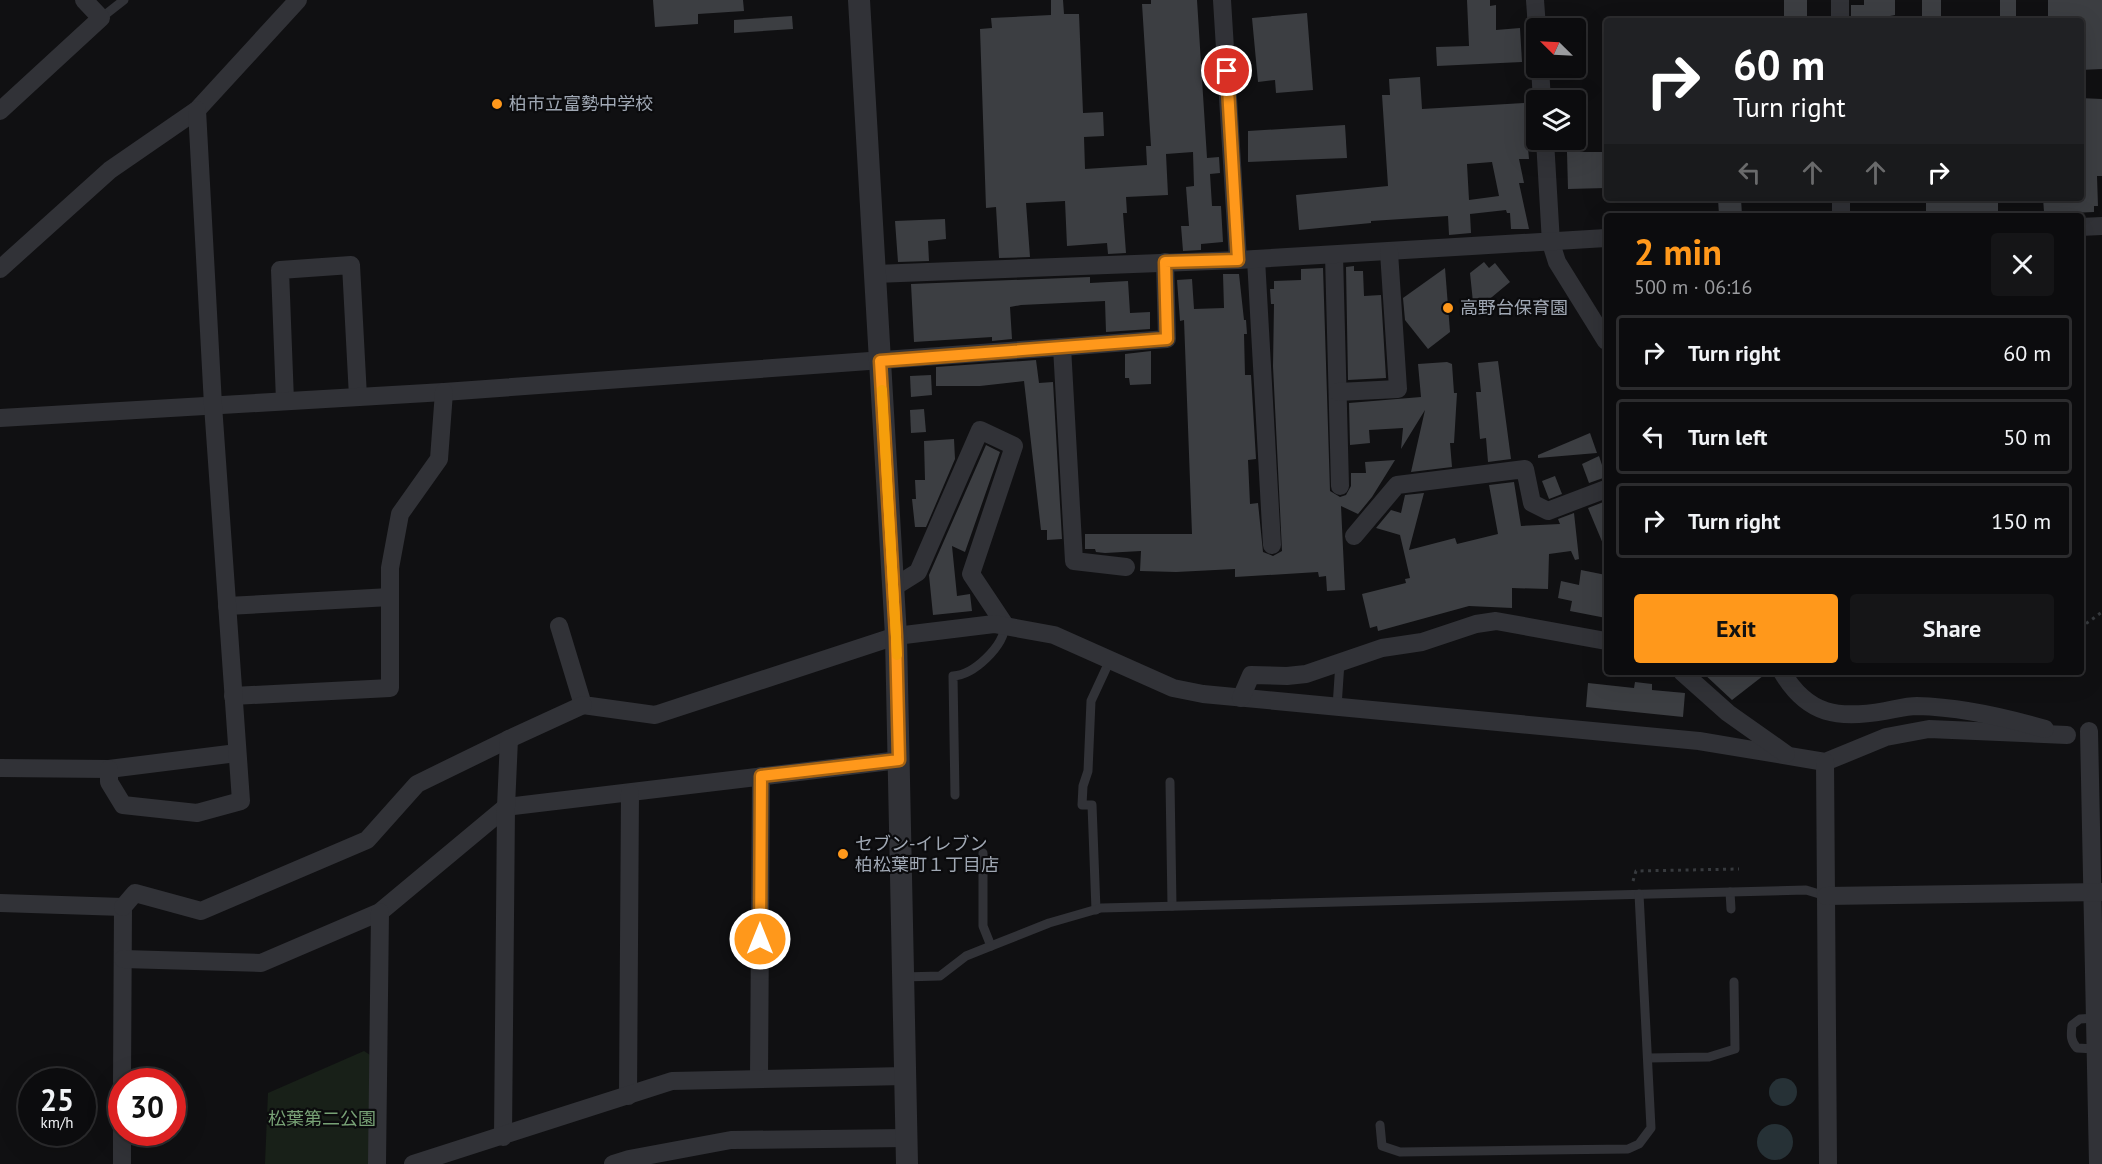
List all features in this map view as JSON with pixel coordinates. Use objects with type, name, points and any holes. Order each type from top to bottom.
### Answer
[{"type":"street","points":[[0,111],[101,18],[84,0]]},
{"type":"street","points":[[0,269],[111,170],[197,110],[298,0]]},
{"type":"street","points":[[613,1164],[732,1140],[907,1150],[894,587],[859,0]]},
{"type":"street","points":[[1222,0],[1272,545]]},
{"type":"street","points":[[1535,0],[1536,18]]},
{"type":"street","points":[[1840,0],[1840,18]]},
{"type":"street","points":[[109,770],[109,782],[123,805],[196,813],[241,801],[213,405],[197,110]]},
{"type":"street","points":[[1546,150],[1551,243],[1557,262],[1604,339]]},
{"type":"street","points":[[2084,226],[2102,226]]},
{"type":"street","points":[[875,274],[1247,260],[1604,238]]},
{"type":"street","points":[[1338,392],[1398,389],[1389,252]]},
{"type":"street","points":[[1334,255],[1340,486]]},
{"type":"street","points":[[0,418],[444,392],[1167,339],[1165,262]]},
{"type":"street","points":[[285,401],[280,270],[351,265],[358,397]]},
{"type":"street","points":[[1062,347],[1074,561],[1126,567]]},
{"type":"street","points":[[233,696],[390,688],[390,568],[400,514],[439,459],[444,392]]},
{"type":"street","points":[[894,587],[918,572],[980,430],[1014,446],[971,574],[1005,626]]},
{"type":"street","points":[[1354,536],[1397,485],[1525,469],[1532,503],[1548,510],[1604,490]]},
{"type":"street","points":[[227,606],[390,597]]},
{"type":"street","points":[[1241,698],[1251,675],[1306,674],[1382,648],[1422,642],[1476,624],[1496,621],[1604,641]]},
{"type":"street","points":[[122,1068],[123,907],[135,893],[201,911],[367,840],[417,784],[583,705],[655,714],[896,636],[994,624],[1054,635],[1173,688],[1241,698],[1699,741],[1825,762],[1886,737],[1929,729],[2067,735],[2095,729],[2097,892],[2095,1049],[2098,1164]]},
{"type":"street","points":[[559,626],[583,705]]},
{"type":"street","points":[[1685,675],[1728,713],[1790,757]]},
{"type":"street","points":[[1784,675],[1798,694],[1834,714],[1848,716],[1915,706],[1990,714],[2067,735]]},
{"type":"street","points":[[503,1137],[506,807],[509,739]]},
{"type":"street","points":[[0,768],[109,770],[237,753]]},
{"type":"street","points":[[123,959],[261,963],[380,912],[506,807],[899,760]]},
{"type":"street","points":[[1825,762],[1828,1164]]},
{"type":"street","points":[[759,1078],[761,776]]},
{"type":"street","points":[[628,1096],[630,793]]},
{"type":"street","points":[[1826,896],[2097,892]]},
{"type":"street","points":[[0,903],[123,907]]},
{"type":"street","points":[[377,1164],[380,912]]},
{"type":"street","points":[[413,1164],[672,1081],[905,1076]]},
{"type":"street","points":[[122,1146],[122,1164]]},
{"type":"lane","points":[[101,18],[124,0]]},
{"type":"lane","points":[[955,795],[953,676],[959,676],[981,663],[1005,634],[1005,626]]},
{"type":"lane","points":[[1096,910],[1092,805],[1082,805],[1083,786],[1089,771],[1091,701],[1110,660]]},
{"type":"lane","points":[[1337,707],[1340,661]]},
{"type":"lane","points":[[1170,782],[1172,906]]},
{"type":"lane","points":[[982,853],[984,926],[991,946]]},
{"type":"lane","points":[[903,977],[940,976],[966,956],[1049,923],[1096,910],[1730,891],[1806,890],[1826,896]]},
{"type":"lane","points":[[1730,891],[1731,909]]},
{"type":"lane","points":[[1380,1125],[1382,1146],[1400,1152],[1628,1149],[1639,1144],[1651,1128],[1640,894]]},
{"type":"lane","points":[[1648,1058],[1709,1057],[1735,1049],[1734,982]]},
{"type":"path","points":[[2084,625],[2102,612]]},
{"type":"path","points":[[1626,882],[1635,881],[1636,871],[1739,868]]},
{"type":"green space","name":"松葉第二公園","points":[[364,1051],[370,1055],[369,1164],[265,1164],[268,1093]]},
{"type":"shaded area","points":[[1783,1078],[1793,1082],[1797,1092],[1793,1102],[1783,1106],[1773,1102],[1769,1092],[1773,1082]]},
{"type":"shaded area","points":[[1775,1124],[1788,1129],[1793,1142],[1788,1155],[1775,1160],[1762,1155],[1757,1142],[1762,1129]]},
{"type":"building","points":[[653,0],[743,0],[744,11],[698,14],[698,24],[655,27]]},
{"type":"building","points":[[1051,0],[1063,0],[1064,14],[1079,14],[1083,113],[1103,112],[1104,136],[1084,137],[1085,169],[1147,165],[1146,146],[1151,146],[1142,4],[1151,4],[1151,0],[1197,0],[1207,158],[1219,157],[1220,173],[1210,174],[1212,206],[1221,206],[1223,242],[1201,244],[1201,250],[1183,251],[1181,226],[1189,226],[1186,187],[1194,186],[1193,152],[1166,154],[1168,195],[1126,197],[1127,213],[1123,213],[1126,253],[1108,254],[1107,243],[1067,246],[1065,201],[1026,203],[1030,257],[999,258],[996,207],[986,208],[980,29],[992,28],[991,18],[1051,15]]},
{"type":"building","points":[[1467,0],[1490,0],[1490,6],[1496,5],[1496,30],[1520,28],[1522,62],[1437,66],[1436,47],[1469,46]]},
{"type":"building","points":[[1784,0],[1807,0],[1807,18],[1784,18]]},
{"type":"building","points":[[1864,0],[1895,0],[1895,15],[1890,18],[1851,18],[1851,5],[1864,5]]},
{"type":"building","points":[[1922,0],[1941,0],[1941,18],[1922,18]]},
{"type":"building","points":[[2000,0],[2016,0],[2016,18],[2000,18]]},
{"type":"building","points":[[2048,0],[2102,0],[2102,69],[2084,70],[2084,18],[2048,18]]},
{"type":"building","points":[[1307,13],[1313,90],[1276,93],[1275,80],[1258,82],[1252,18]]},
{"type":"building","points":[[792,16],[793,29],[734,33],[734,20]]},
{"type":"building","points":[[1420,77],[1422,109],[1524,103],[1526,150],[1528,150],[1529,159],[1519,159],[1524,183],[1519,183],[1529,229],[1511,229],[1510,213],[1506,210],[1470,214],[1471,233],[1449,235],[1448,216],[1371,221],[1371,223],[1299,230],[1296,195],[1388,186],[1382,95],[1390,95],[1389,79]],"holes":[[[1492,162],[1499,196],[1469,200],[1467,164]]]},
{"type":"building","points":[[2084,98],[2102,99],[2102,176],[2097,176],[2098,206],[2094,206],[2094,212],[2044,212],[2043,201],[2084,201]]},
{"type":"building","points":[[1345,125],[1347,158],[1248,162],[1248,131]]},
{"type":"building","points":[[1567,152],[1604,152],[1604,188],[1568,189]]},
{"type":"building","points":[[1718,201],[1741,201],[1742,213],[1719,213]]},
{"type":"building","points":[[1926,201],[1998,201],[1998,213],[1926,212]]},
{"type":"building","points":[[945,219],[946,239],[928,241],[929,261],[898,262],[895,221]]},
{"type":"building","points":[[1484,262],[1489,268],[1495,263],[1510,282],[1474,312],[1470,273]]},
{"type":"building","points":[[1354,266],[1354,271],[1363,271],[1364,296],[1381,295],[1386,378],[1348,380],[1346,267]]},
{"type":"building","points":[[1323,268],[1330,491],[1340,497],[1346,495],[1351,486],[1351,473],[1366,473],[1365,462],[1395,460],[1372,497],[1358,514],[1341,506],[1345,590],[1327,591],[1326,576],[1319,577],[1318,572],[1235,577],[1235,569],[1140,571],[1141,551],[1105,553],[1096,552],[1095,549],[1085,549],[1085,534],[1192,534],[1184,320],[1180,321],[1177,280],[1192,279],[1194,309],[1224,308],[1223,274],[1239,274],[1247,334],[1244,334],[1245,375],[1251,375],[1256,459],[1248,460],[1250,504],[1258,503],[1263,552],[1273,556],[1282,551],[1273,366],[1274,304],[1271,304],[1270,289],[1274,289],[1274,281],[1301,280],[1301,269]]},
{"type":"building","points":[[1445,268],[1450,332],[1428,349],[1405,320],[1403,298]]},
{"type":"building","points":[[1090,277],[1090,283],[1128,281],[1130,313],[1150,312],[1150,329],[1106,332],[1105,301],[1021,305],[1010,307],[1012,339],[992,341],[992,337],[914,342],[911,284]]},
{"type":"building","points":[[1151,351],[1151,384],[1130,385],[1129,378],[1125,378],[1125,354]]},
{"type":"building","points":[[1036,360],[1039,383],[1053,382],[1062,539],[1047,540],[1047,530],[1041,530],[1024,381],[980,386],[936,386],[936,367]]},
{"type":"building","points":[[1498,361],[1511,459],[1488,462],[1486,438],[1480,439],[1476,392],[1481,392],[1478,363]]},
{"type":"building","points":[[1447,362],[1452,364],[1454,393],[1457,393],[1454,443],[1450,443],[1452,467],[1411,472],[1425,410],[1401,449],[1403,428],[1369,430],[1370,443],[1350,445],[1349,403],[1421,397],[1418,364]]},
{"type":"building","points":[[931,375],[932,395],[911,397],[910,376]]},
{"type":"building","points":[[924,409],[926,432],[911,433],[910,410]]},
{"type":"building","points":[[1590,433],[1597,453],[1538,458],[1538,455]]},
{"type":"building","points":[[954,439],[955,459],[926,527],[915,527],[912,499],[916,499],[915,480],[925,480],[924,441]]},
{"type":"building","points":[[986,445],[1000,452],[965,552],[952,546],[957,596],[970,594],[972,611],[933,615],[929,575]]},
{"type":"building","points":[[1599,456],[1604,478],[1589,483],[1582,464]]},
{"type":"building","points":[[1555,476],[1562,494],[1549,499],[1542,481]]},
{"type":"building","points":[[1514,482],[1521,526],[1560,524],[1558,519],[1574,513],[1579,559],[1575,560],[1571,551],[1549,554],[1548,589],[1512,588],[1512,608],[1469,606],[1378,631],[1377,626],[1370,628],[1362,594],[1406,583],[1405,579],[1410,578],[1400,535],[1376,528],[1391,510],[1401,513],[1405,495],[1424,493],[1409,550],[1455,538],[1457,544],[1498,534],[1489,485]]},
{"type":"building","points":[[1604,502],[1604,546],[1588,508]]},
{"type":"building","points":[[1581,570],[1604,575],[1604,618],[1570,611],[1572,601],[1558,598],[1561,581],[1579,585]]},
{"type":"building","points":[[1705,675],[1764,675],[1732,700]]},
{"type":"building","points":[[1635,682],[1652,684],[1652,690],[1685,693],[1683,717],[1586,707],[1588,683],[1634,688]]},
{"type":"slow traffic","points":[[882,390],[897,655]]},
{"type":"place","name":"柏市立富勢中学校","points":[[497,104]]},
{"type":"place","name":"高野台保育園","points":[[1448,308]]},
{"type":"place","name":"セブン-イレブン 柏松葉町１丁目店","points":[[843,854]]},
{"type":"route","points":[[760,939],[761,776],[899,760],[896,636],[880,361],[1167,339],[1165,262],[1238,260],[1227,71]]}]
